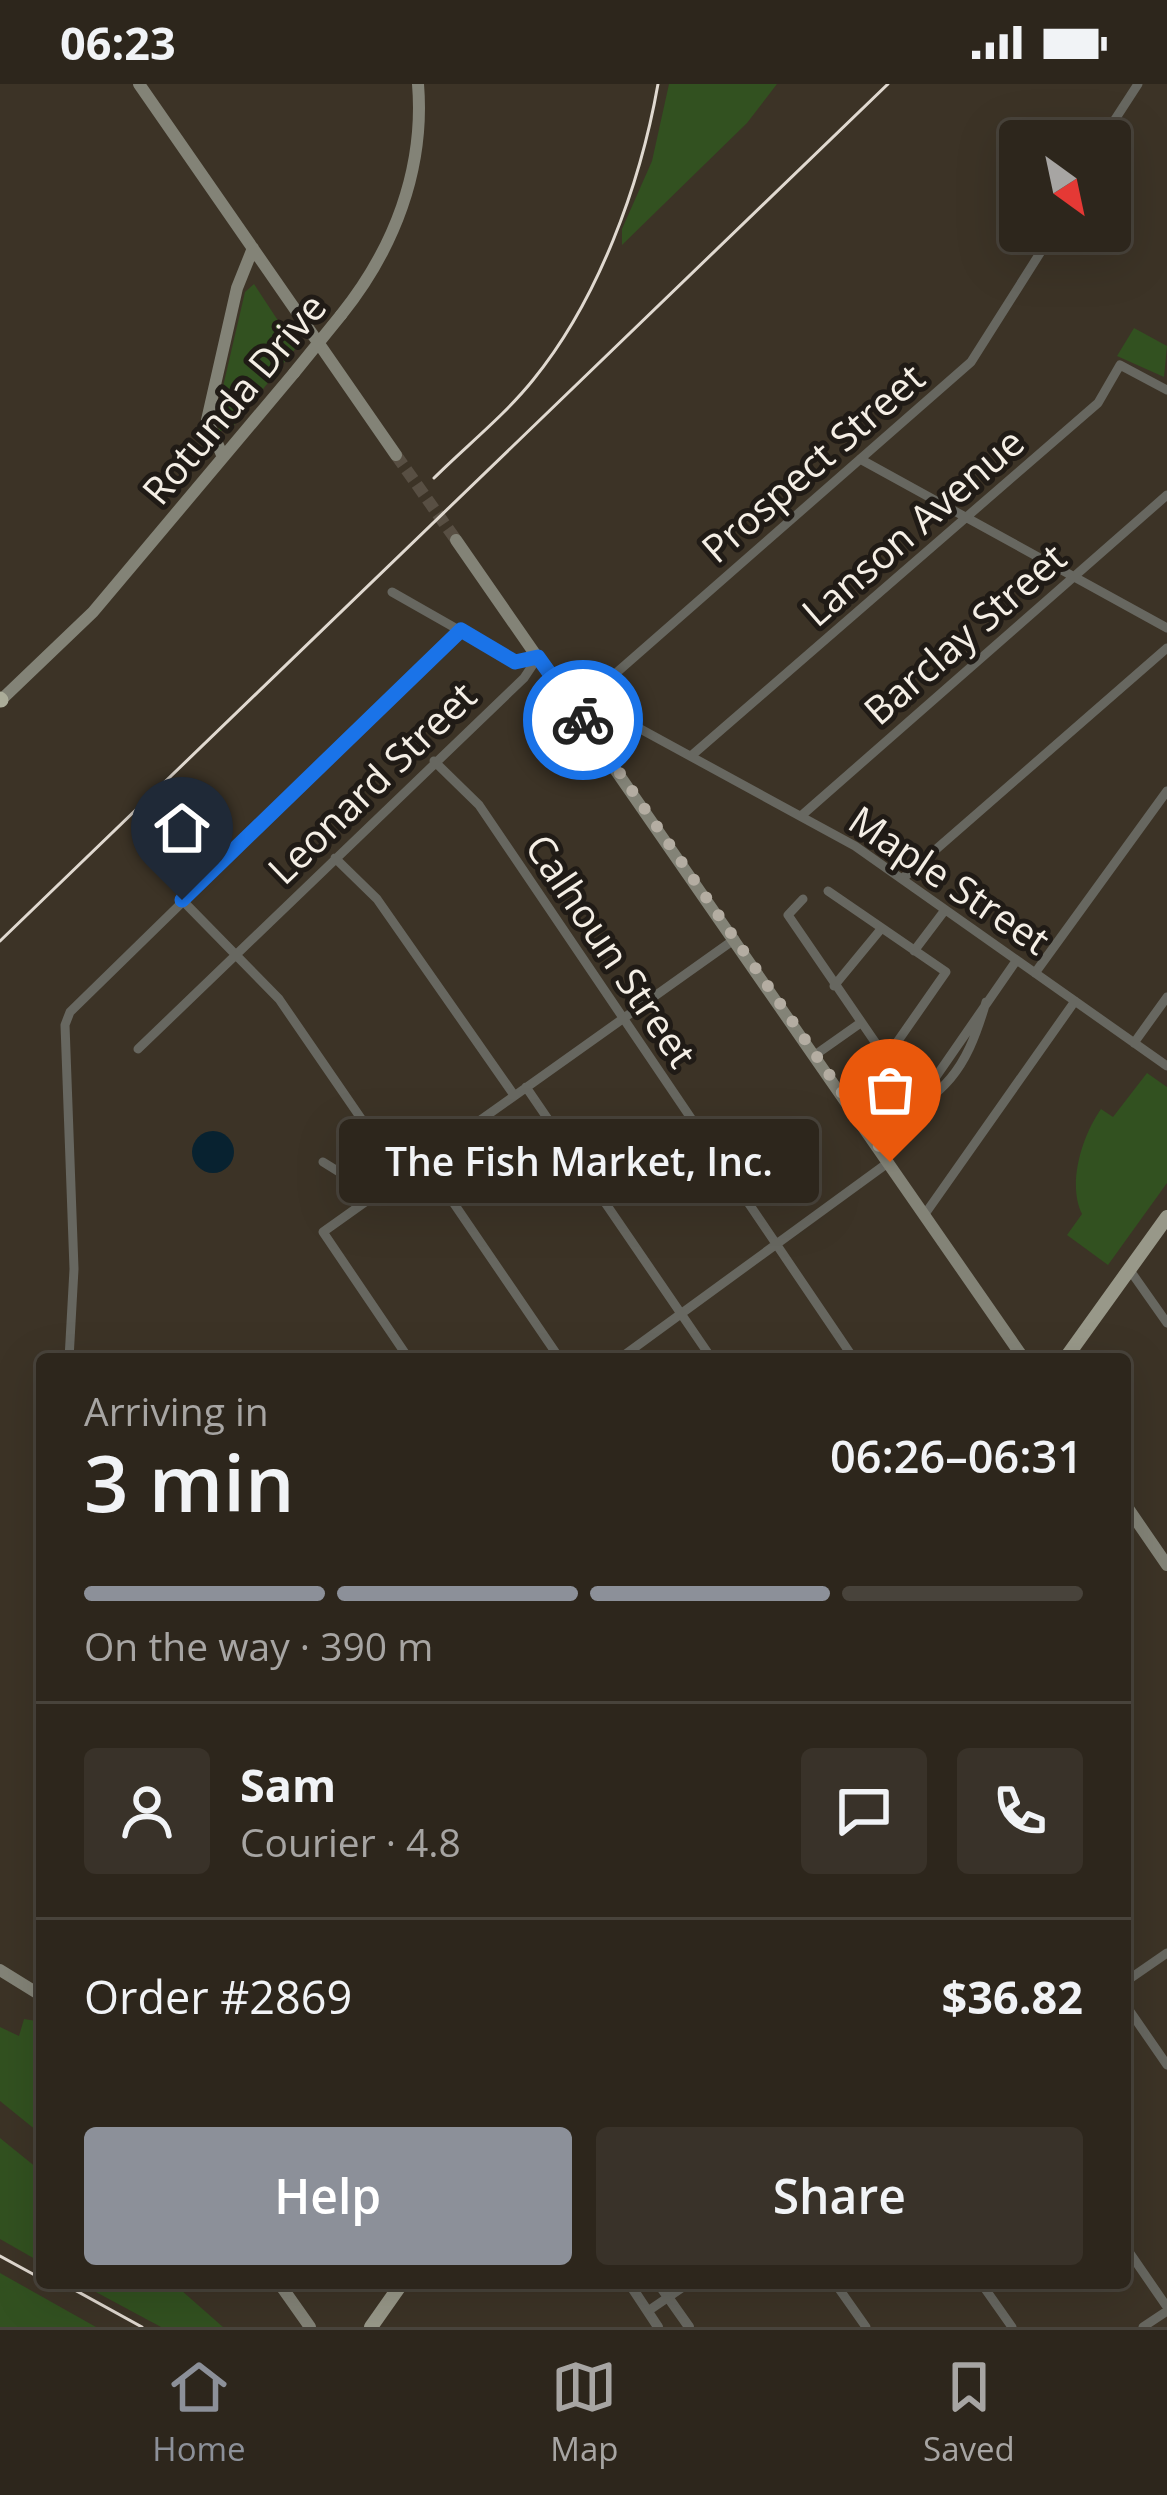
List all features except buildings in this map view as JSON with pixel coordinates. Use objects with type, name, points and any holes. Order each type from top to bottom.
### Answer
[{"type":"main road","points":[[139,84],[396,455]]},
{"type":"main road","name":"Rotunda Drive","points":[[0,700],[93,612],[294,374],[372,273],[402,210],[418,136],[418,84]]},
{"type":"main road","points":[[223,457],[207,420],[237,288],[253,248]]},
{"type":"main road","points":[[456,540],[1020,1353]]},
{"type":"main road","points":[[1069,1353],[1167,1217]]},
{"type":"main road","points":[[1131,1513],[1167,1565]]},
{"type":"main road","points":[[0,1970],[36,1992]]},
{"type":"main road","points":[[283,2289],[310,2327]]},
{"type":"main road","points":[[371,2327],[398,2289]]},
{"type":"street","points":[[1115,120],[1138,84]]},
{"type":"street","name":"Prospect Street","points":[[575,709],[971,362],[1041,252]]},
{"type":"street","name":"Lanson Avenue","points":[[691,756],[1098,403],[1120,365],[1167,389]]},
{"type":"street","points":[[860,459],[1167,628]]},
{"type":"street","name":"Barclay Street","points":[[801,816],[1167,495]]},
{"type":"street","points":[[392,592],[515,662],[538,657]]},
{"type":"street","points":[[69,1353],[74,1269],[65,1025],[82,997],[461,630]]},
{"type":"street","points":[[902,879],[1167,648]]},
{"type":"street","name":"Leonard Street","points":[[138,1049],[524,678],[538,657]]},
{"type":"street","name":"Maple Street","points":[[602,686],[624,720],[801,816],[902,879],[1167,1066]]},
{"type":"street","name":"Calhoun Street","points":[[434,761],[479,805],[850,1353]]},
{"type":"street","points":[[1035,973],[1167,791]]},
{"type":"street","points":[[335,858],[377,898],[514,1095]]},
{"type":"street","points":[[802,899],[788,915],[886,1058],[946,972],[828,891]]},
{"type":"street","points":[[182,900],[279,999],[369,1130],[423,1162],[556,1353]]},
{"type":"street","points":[[914,951],[944,910]]},
{"type":"street","points":[[834,986],[880,929]]},
{"type":"street","points":[[405,1353],[323,1232],[735,939]]},
{"type":"street","points":[[873,1138],[911,1112],[1016,961]]},
{"type":"street","points":[[1134,1043],[1167,997]]},
{"type":"street","points":[[925,1214],[1075,1001]]},
{"type":"street","points":[[815,1055],[860,1024]]},
{"type":"street","points":[[526,1087],[708,1353]]},
{"type":"street","points":[[322,1162],[376,1196]]},
{"type":"street","points":[[627,1353],[890,1162]]},
{"type":"street","points":[[1129,1269],[1167,1323]]},
{"type":"street","points":[[1131,1978],[1167,1953]]},
{"type":"street","points":[[1131,2013],[1167,2065]]},
{"type":"street","points":[[1131,2255],[1167,2309],[1143,2327]]},
{"type":"street","points":[[634,2289],[658,2327]]},
{"type":"street","points":[[660,2289],[689,2327]]},
{"type":"street","points":[[648,2311],[680,2289]]},
{"type":"street","points":[[839,2289],[866,2327]]},
{"type":"street","points":[[985,2289],[1012,2327]]},
{"type":"green space","points":[[669,84],[777,84],[747,123],[622,245],[622,229],[652,161]]},
{"type":"green space","points":[[254,284],[296,348],[230,430],[220,431],[215,421],[245,292]]},
{"type":"green space","points":[[1134,328],[1167,346],[1164,377],[1117,356]]},
{"type":"green space","points":[[1147,1073],[1167,1087],[1167,1183],[1108,1265],[1067,1235],[1082,1214],[1076,1189],[1079,1160],[1101,1109],[1113,1117]]},
{"type":"green space","points":[[24,2019],[36,2021],[36,2130],[0,2101],[0,2027],[19,2036]]},
{"type":"green space","points":[[0,2138],[36,2167],[36,2260],[0,2239]]},
{"type":"green space","points":[[0,2273],[96,2327],[0,2327]]},
{"type":"green space","points":[[90,2289],[180,2289],[223,2327],[161,2327]]},
{"type":"water","points":[[213,1131],[228,1137],[234,1152],[228,1167],[213,1173],[198,1167],[192,1152],[198,1137]]},
{"type":"tunnel","points":[[396,455],[456,540]]},
{"type":"railway","points":[[434,478],[522,393],[577,314],[628,201],[658,84]]},
{"type":"railway","points":[[0,941],[888,84]]},
{"type":"railway","points":[[0,2256],[36,2276]]},
{"type":"railway","points":[[73,2289],[142,2327]]},
{"type":"way so far","points":[[583,720],[890,1162]]},
{"type":"place","name":"The Fish Market, Inc.","points":[[890,1162]]},
{"type":"route","points":[[182,900],[461,630],[515,662],[538,657],[583,720]]}]
